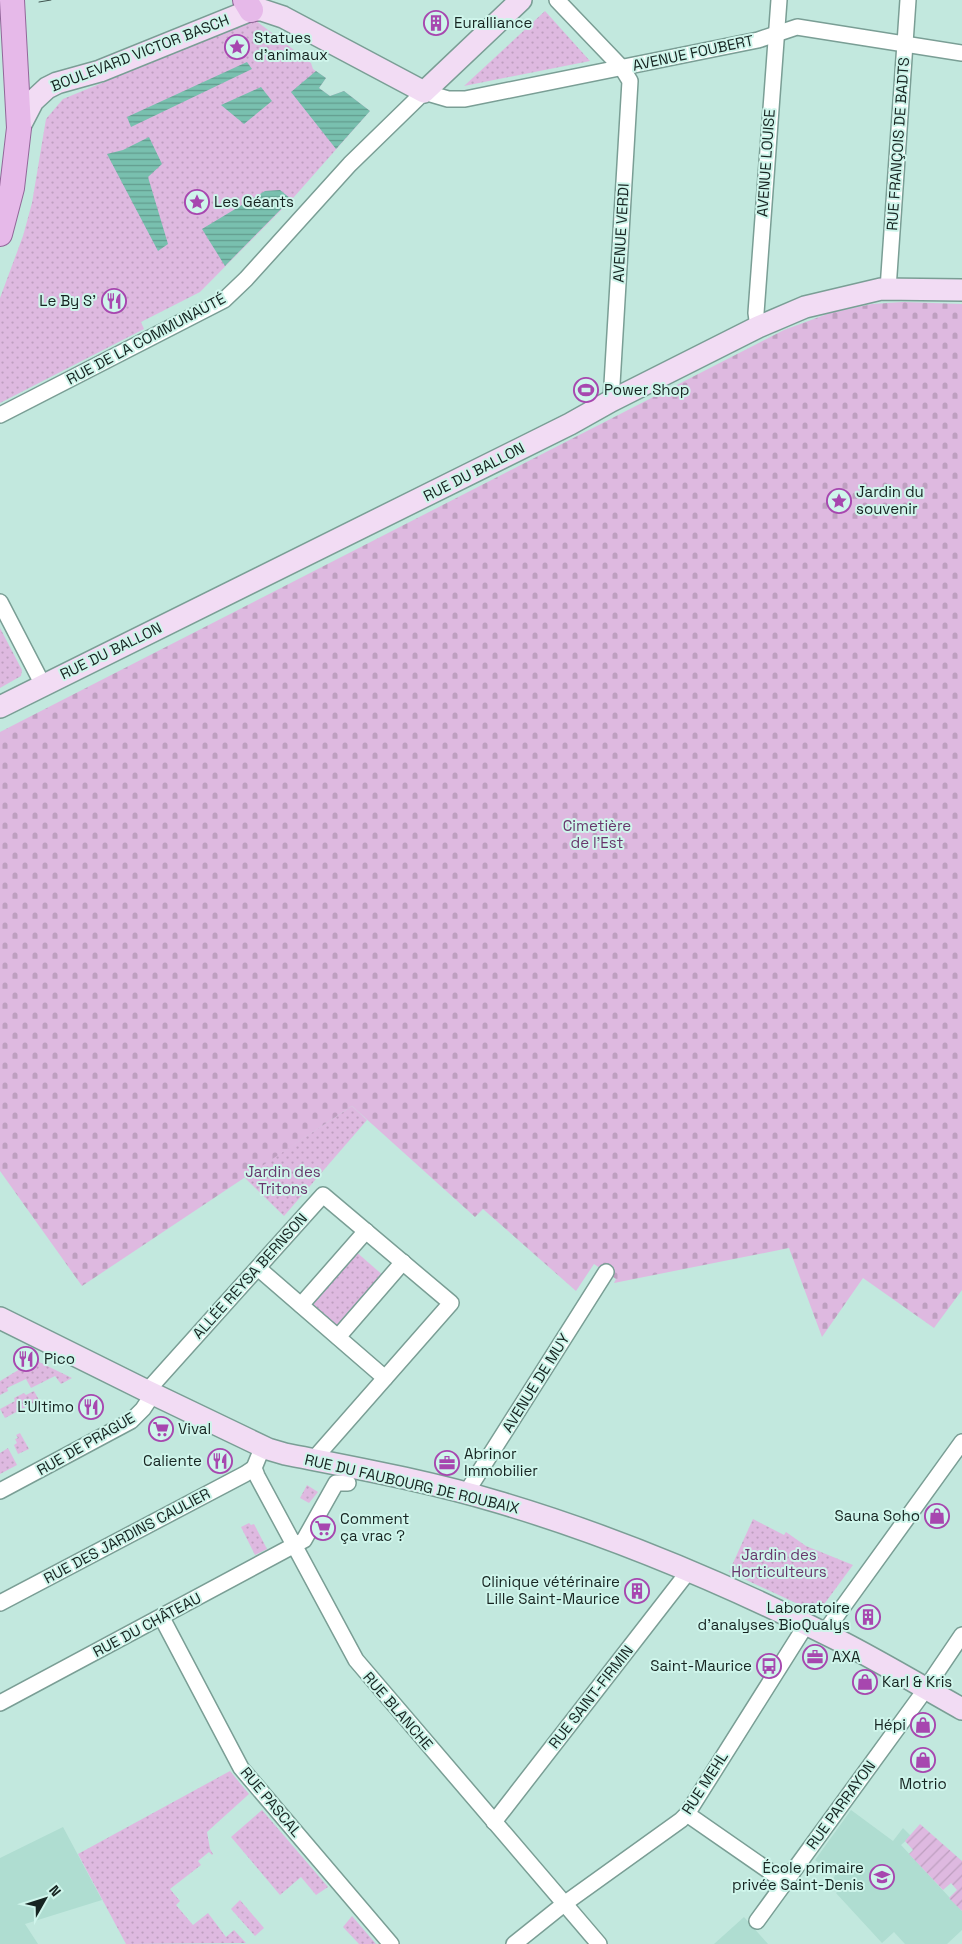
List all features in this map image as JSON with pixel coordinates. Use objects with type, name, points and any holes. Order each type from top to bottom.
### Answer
[{"type":"main road","points":[[0,234],[12,188],[19,128],[12,0]]},
{"type":"street","points":[[248,5],[283,18],[424,92],[521,0]]},
{"type":"street","points":[[557,0],[622,68]]},
{"type":"street","name":"AVENUE LOUISE","points":[[758,327],[756,313],[779,0]]},
{"type":"street","name":"RUE FRANÇOIS DE BADTS","points":[[888,289],[908,0]]},
{"type":"street","name":"BOULEVARD VICTOR BASCH","points":[[19,128],[33,101],[47,88],[57,83],[100,71],[248,5]]},
{"type":"street","name":"AVENUE FOUBERT","points":[[424,92],[456,100],[758,40],[797,27],[962,53]]},
{"type":"street","name":"AVENUE VERDI","points":[[611,401],[630,81],[622,68]]},
{"type":"street","name":"RUE DE LA COMMUNAUTÉ","points":[[0,415],[224,300],[246,279],[350,164],[424,92]]},
{"type":"street","name":"RUE DU BALLON","points":[[0,707],[570,424],[611,401],[758,327],[805,307],[858,293],[888,289],[962,290]]},
{"type":"street","points":[[0,602],[43,685]]},
{"type":"street","name":"ALLÉE REYSA BERNSON","points":[[150,1393],[323,1195],[451,1303],[313,1460]]},
{"type":"street","points":[[301,1306],[366,1231]]},
{"type":"street","points":[[338,1337],[403,1262]]},
{"type":"street","points":[[258,1268],[385,1378]]},
{"type":"street","name":"AVENUE DE MUY","points":[[466,1493],[606,1272]]},
{"type":"street","name":"RUE DU FAUBOURG DE ROUBAIX","points":[[0,1318],[150,1393],[263,1446],[285,1454],[466,1493],[556,1520],[688,1572],[815,1629],[962,1709]]},
{"type":"street","name":"RUE DE PRAGUE","points":[[4,1488],[131,1421],[143,1409],[150,1393]]},
{"type":"street","name":"RUE MEHL","points":[[514,1944],[564,1904],[687,1814],[815,1629],[962,1442]]},
{"type":"street","points":[[254,1468],[263,1446]]},
{"type":"street","name":"RUE BLANCHE","points":[[254,1468],[293,1546],[356,1660],[599,1944]]},
{"type":"street","name":"RUE DES JARDINS CAULIER","points":[[0,1603],[254,1468]]},
{"type":"street","name":"RUE DU CHÂTEAU","points":[[0,1703],[162,1618],[304,1540],[336,1483],[348,1484]]},
{"type":"street","name":"RUE SAINT-FIRMIN","points":[[494,1822],[688,1572]]},
{"type":"street","name":"RUE PASCAL","points":[[162,1618],[241,1768],[391,1944]]},
{"type":"street","name":"RUE PARRAYON","points":[[757,1922],[926,1688],[962,1634]]},
{"type":"street","points":[[687,1814],[785,1882]]},
{"type":"shaded area","points":[[247,62],[252,69],[131,127],[127,117]]},
{"type":"shaded area","points":[[316,71],[326,78],[319,88],[330,96],[344,91],[370,111],[336,149],[291,92]]},
{"type":"shaded area","points":[[261,87],[272,101],[244,124],[221,105]]},
{"type":"shaded area","points":[[149,137],[162,164],[148,177],[168,244],[158,251],[107,154],[123,150]]},
{"type":"shaded area","points":[[280,190],[291,199],[225,266],[202,229],[265,191]]},
{"type":"shaded area","name":"École primaire privée Saint-Denis","points":[[851,1810],[893,1841],[903,1828],[911,1836],[901,1845],[962,1911],[962,1930],[947,1944],[905,1944],[894,1932],[882,1943],[836,1893],[839,1890],[839,1885],[833,1879],[835,1875],[815,1860]]},
{"type":"shaded area","points":[[63,1827],[102,1900],[25,1924],[38,1944],[0,1944],[0,1858]]},
{"type":"shaded area","points":[[744,1917],[768,1944],[714,1944]]},
{"type":"green space","points":[[545,11],[590,61],[464,86]]},
{"type":"green space","points":[[255,20],[311,63],[313,69],[326,78],[319,88],[330,96],[344,91],[370,111],[294,197],[200,292],[141,322],[144,329],[0,403],[0,298],[23,236],[32,203],[46,119],[63,99]]},
{"type":"green space","name":"Cimetière de l'Est","points":[[903,302],[962,304],[962,1290],[934,1328],[863,1278],[822,1337],[789,1248],[614,1283],[616,1279],[594,1264],[576,1291],[483,1209],[475,1217],[352,1106],[82,1286],[0,1171],[0,732],[784,330],[830,313],[872,304]]},
{"type":"green space","points":[[0,628],[22,670],[21,676],[0,688]]},
{"type":"green space","name":"Jardin des Tritons","points":[[352,1106],[367,1120],[284,1216],[244,1177]]},
{"type":"green space","points":[[346,1243],[393,1284],[344,1339],[298,1299]]},
{"type":"green space","points":[[35,1360],[72,1378],[61,1384],[55,1376],[31,1388],[26,1379],[7,1388],[8,1391],[0,1395],[0,1381]]},
{"type":"green space","points":[[34,1391],[39,1400],[5,1418],[0,1409],[15,1401],[14,1398]]},
{"type":"green space","points":[[20,1433],[29,1449],[18,1454],[14,1445],[17,1443],[15,1439],[18,1438],[16,1435]]},
{"type":"green space","points":[[8,1448],[17,1465],[0,1474],[0,1453]]},
{"type":"green space","points":[[307,1485],[318,1492],[309,1503],[300,1498]]},
{"type":"green space","name":"Jardin des Horticulteurs","points":[[753,1519],[784,1535],[786,1532],[806,1546],[853,1565],[822,1607],[813,1611],[729,1572]]},
{"type":"green space","points":[[249,1523],[251,1525],[254,1524],[267,1549],[255,1555],[241,1527]]},
{"type":"green space","points":[[230,1771],[249,1794],[207,1832],[210,1849],[213,1854],[209,1852],[198,1861],[201,1865],[170,1889],[180,1901],[176,1905],[193,1925],[208,1913],[226,1937],[234,1930],[246,1943],[126,1944],[78,1854]]},
{"type":"green space","points":[[262,1810],[328,1887],[316,1895],[301,1877],[280,1895],[231,1837]]},
{"type":"green space","points":[[920,1824],[962,1861],[962,1911],[949,1898],[957,1890],[951,1883],[943,1890],[909,1854],[913,1850],[905,1841]]},
{"type":"green space","points":[[240,1900],[264,1928],[255,1936],[231,1909]]},
{"type":"green space","points":[[352,1916],[376,1944],[359,1944],[343,1927]]},
{"type":"tram line","points":[[39,2],[51,0]]},
{"type":"place","name":"Euralliance","points":[[436,23]]},
{"type":"place","name":"Statues d'animaux","points":[[237,47]]},
{"type":"place","name":"Les Géants","points":[[197,202]]},
{"type":"place","name":"Le By S'","points":[[114,301]]},
{"type":"place","name":"Power Shop","points":[[586,390]]},
{"type":"place","name":"Jardin du souvenir","points":[[839,501]]},
{"type":"place","name":"Pico","points":[[26,1359]]},
{"type":"place","name":"L'Ultimo","points":[[91,1407]]},
{"type":"place","name":"Vival","points":[[161,1429]]},
{"type":"place","name":"Caliente","points":[[220,1461]]},
{"type":"place","name":"Abrinor Immobilier","points":[[447,1463]]},
{"type":"place","name":"Sauna Soho","points":[[937,1516]]},
{"type":"place","name":"Comment ça vrac ?","points":[[323,1528]]},
{"type":"place","name":"Clinique vétérinaire Lille Saint-Maurice","points":[[637,1591]]},
{"type":"place","name":"Laboratoire d'analyses BioQualys","points":[[868,1617]]},
{"type":"place","name":"AXA","points":[[815,1657]]},
{"type":"place","name":"Saint-Maurice","points":[[769,1666]]},
{"type":"place","name":"Karl & Kris","points":[[865,1682]]},
{"type":"place","name":"Hépi","points":[[923,1725]]},
{"type":"place","name":"Motrio","points":[[923,1760]]},
{"type":"place","name":"École primaire privée Saint-Denis","points":[[882,1877]]}]
